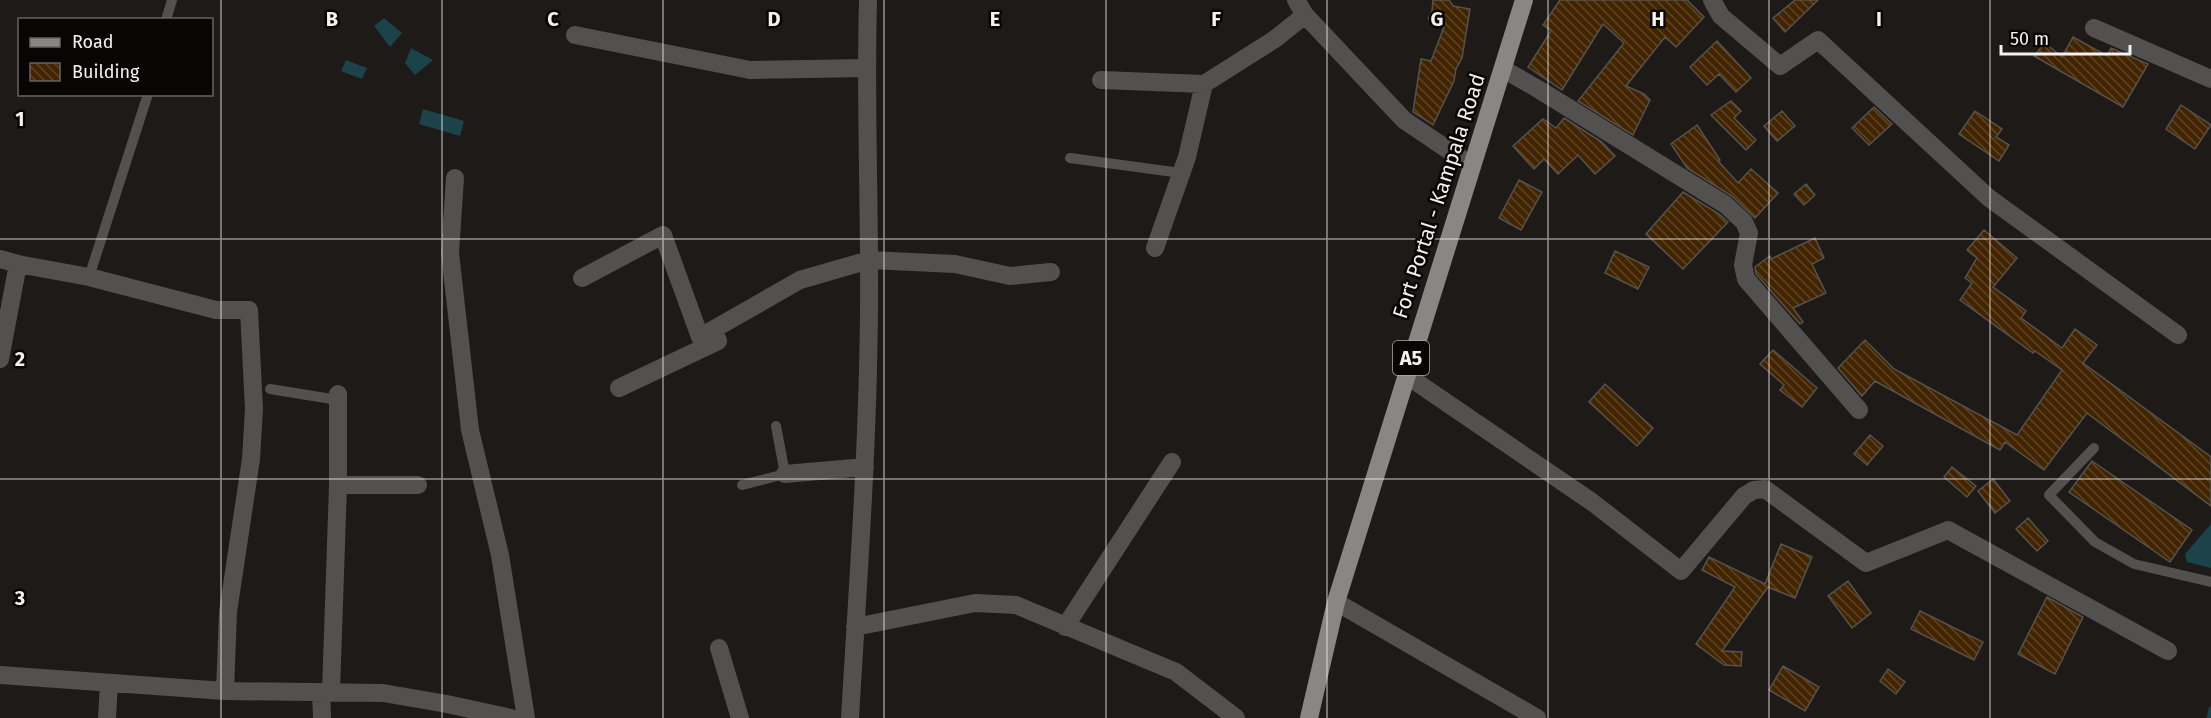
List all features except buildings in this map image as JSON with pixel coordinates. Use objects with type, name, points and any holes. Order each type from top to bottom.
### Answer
[{"type":"main road","name":"Fort Portal - Kampala Road","points":[[1309,718],[1336,602],[1524,0]]},
{"type":"street","points":[[850,718],[865,467],[869,260],[866,68],[868,0]]},
{"type":"street","points":[[1712,0],[1721,16],[1780,66],[1818,40],[1989,198],[2178,335]]},
{"type":"street","points":[[1101,80],[1204,84],[1275,39],[1300,8],[1404,120],[1472,166]]},
{"type":"street","points":[[2094,28],[2210,74]]},
{"type":"street","points":[[575,35],[750,70],[866,68]]},
{"type":"street","points":[[1503,69],[1538,88],[1726,205],[1744,222],[1749,233],[1743,265],[1746,279],[1859,410]]},
{"type":"street","points":[[1155,248],[1181,173],[1204,84]]},
{"type":"street","points":[[455,178],[450,254],[470,430],[500,555],[526,718]]},
{"type":"street","points":[[582,278],[663,236],[700,337],[800,280],[869,260],[955,264],[1010,276],[1051,272]]},
{"type":"street","points":[[0,258],[18,264],[89,277],[216,310],[249,310],[254,409],[251,459],[228,612],[225,691]]},
{"type":"street","points":[[0,359],[18,264]]},
{"type":"street","points":[[619,388],[718,341],[714,329]]},
{"type":"street","points":[[1406,375],[1592,502],[1681,571],[1744,496],[1754,490],[1764,489],[1866,563],[1948,530],[2168,651]]},
{"type":"street","points":[[322,718],[326,692],[338,485],[338,397]]},
{"type":"street","points":[[1065,627],[1172,462]]},
{"type":"street","points":[[785,474],[865,467]]},
{"type":"street","points":[[338,485],[418,485]]},
{"type":"street","points":[[1336,602],[1537,718]]},
{"type":"street","points":[[855,627],[975,603],[1016,605],[1176,672],[1236,718]]},
{"type":"street","points":[[719,648],[740,718]]},
{"type":"street","points":[[0,675],[225,691],[383,693],[445,711],[511,718]]},
{"type":"street","points":[[107,718],[109,683]]},
{"type":"lane","points":[[166,18],[172,0]]},
{"type":"lane","points":[[89,277],[147,96]]},
{"type":"lane","points":[[1070,159],[1181,173]]},
{"type":"lane","points":[[270,389],[338,397]]},
{"type":"lane","points":[[742,485],[785,474],[776,426]]},
{"type":"lane","points":[[2094,448],[2049,495],[2095,542],[2134,564],[2211,582]]},
{"type":"water","points":[[384,18],[402,33],[390,47],[374,26]]},
{"type":"water","points":[[411,48],[433,60],[415,75],[405,63]]},
{"type":"water","points":[[346,60],[367,68],[362,79],[341,71]]},
{"type":"water","points":[[423,109],[464,121],[460,136],[419,124]]},
{"type":"water","points":[[2211,524],[2211,568],[2187,562],[2185,554]]},
{"type":"waterway","points":[[2209,718],[2211,709]]}]
